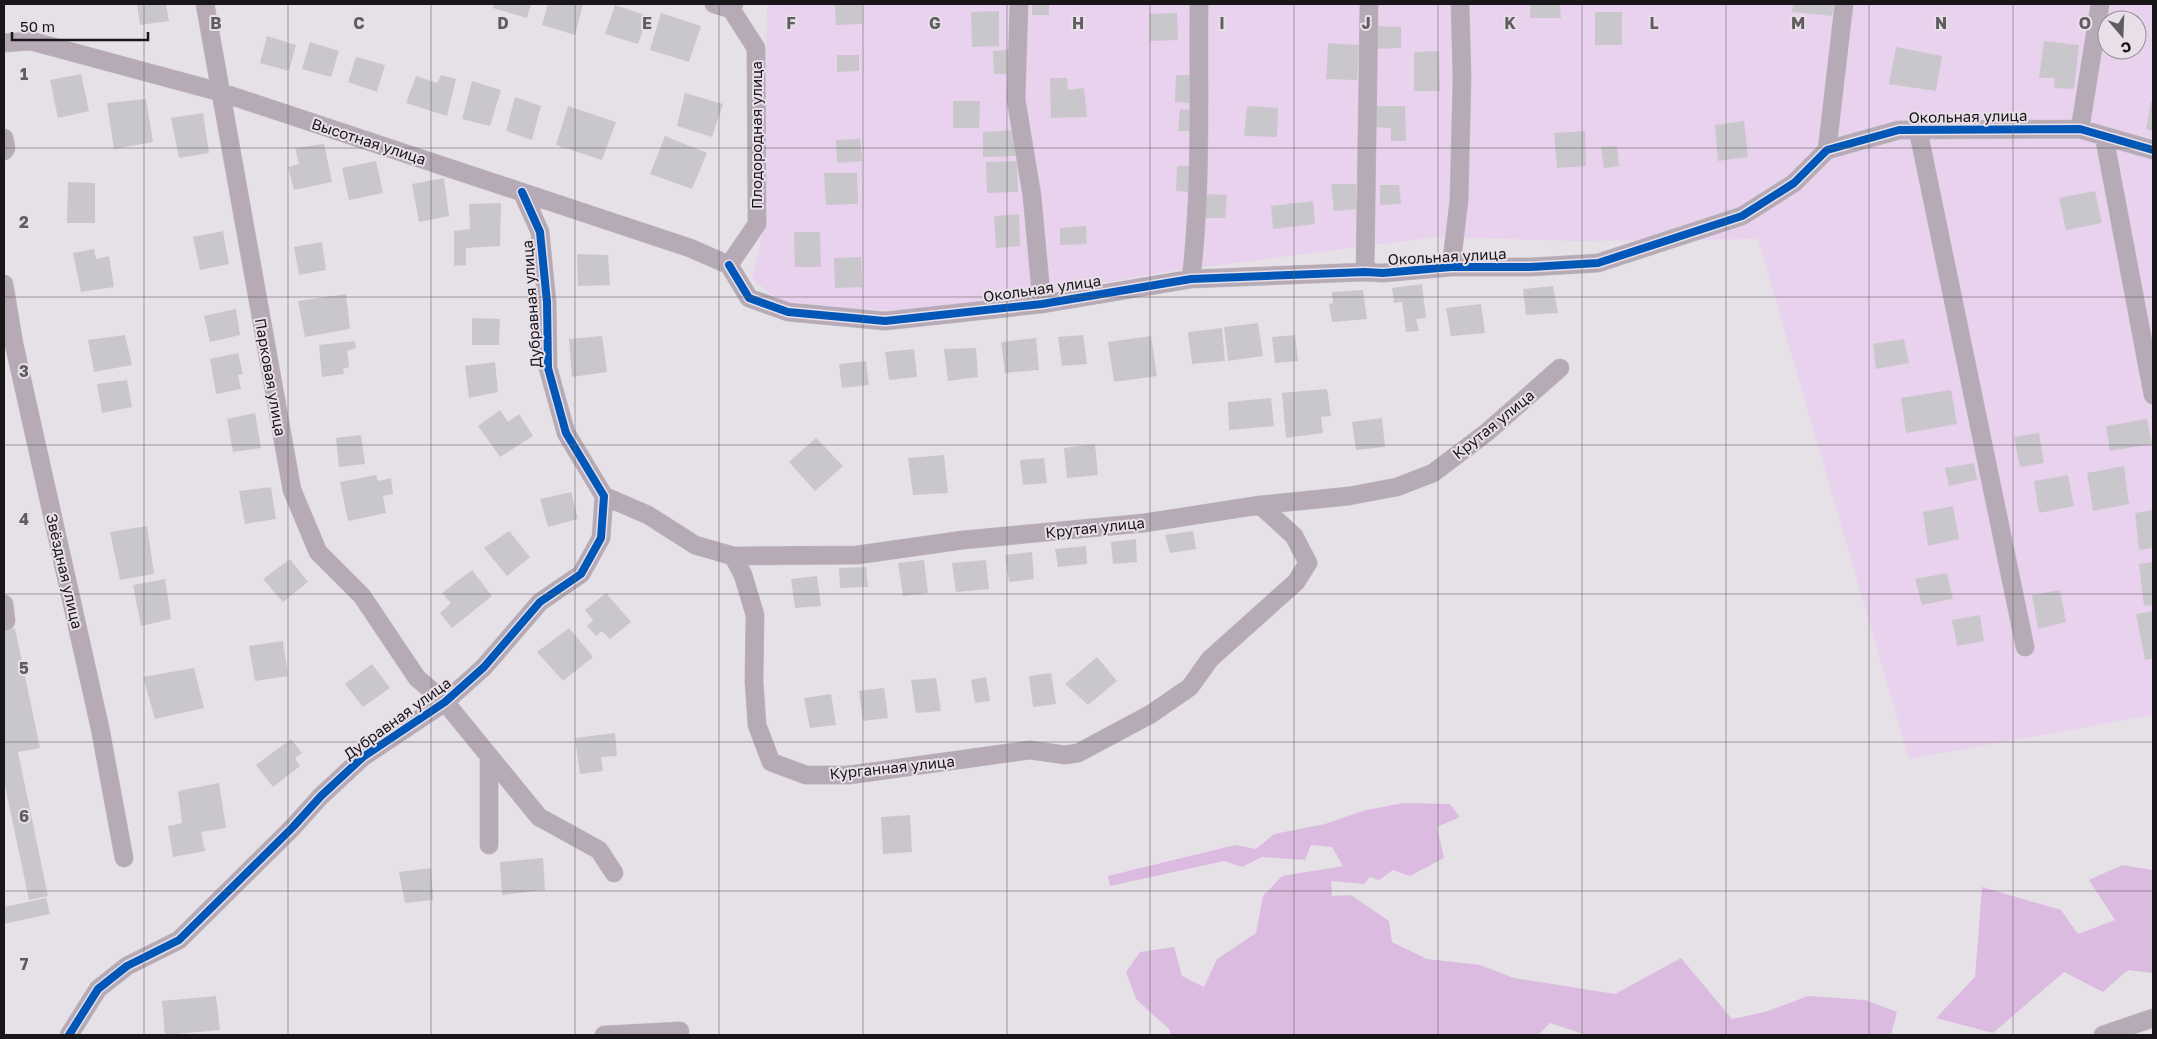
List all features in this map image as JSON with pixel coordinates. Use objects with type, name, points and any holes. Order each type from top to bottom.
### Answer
[{"type":"street","name":"Парковая улица","points":[[205,4],[292,490],[318,552],[362,596],[417,678],[445,702],[539,818],[599,850],[614,873]]},
{"type":"street","points":[[1019,4],[1016,99],[1032,196],[1042,304]]},
{"type":"street","points":[[1191,279],[1197,232],[1200,143],[1198,4]]},
{"type":"street","points":[[1365,272],[1369,4]]},
{"type":"street","points":[[1451,267],[1459,200],[1462,78],[1460,4]]},
{"type":"street","points":[[1827,150],[1844,4]]},
{"type":"street","points":[[2080,129],[2100,4]]},
{"type":"street","name":"Плодородная улица","points":[[726,5],[756,48],[756,224],[728,265]]},
{"type":"street","name":"Высотная улица","points":[[4,43],[31,41],[220,92],[690,248],[728,265]]},
{"type":"street","name":"Окольная улица","points":[[728,265],[749,298],[788,312],[885,320],[1042,304],[1191,279],[1365,272],[1383,273],[1451,267],[1531,267],[1598,263],[1742,216],[1794,183],[1827,150],[1898,130],[2080,129],[2153,150]]},
{"type":"street","points":[[1918,130],[2025,647]]},
{"type":"street","points":[[2104,136],[2153,395]]},
{"type":"street","points":[[4,138],[6,148],[4,152]]},
{"type":"street","name":"Дубравная улица","points":[[69,1035],[98,989],[127,966],[179,940],[293,827],[321,796],[363,757],[445,702],[484,667],[540,602],[580,574],[601,538],[604,496],[566,433],[548,368],[547,302],[540,232],[522,192]]},
{"type":"street","name":"Звёздная улица","points":[[4,284],[16,353],[100,728],[124,858]]},
{"type":"street","name":"Крутая улица","points":[[604,496],[648,515],[695,545],[733,556],[857,555],[963,540],[1144,523],[1260,505],[1349,496],[1397,487],[1433,473],[1486,432],[1560,368]]},
{"type":"street","name":"Курганная улица","points":[[733,556],[743,575],[755,615],[754,681],[757,725],[771,762],[806,775],[849,775],[1030,750],[1065,755],[1078,753],[1151,714],[1190,687],[1210,660],[1296,582],[1308,564],[1294,536],[1260,505]]},
{"type":"street","points":[[4,604],[6,621],[4,622]]},
{"type":"street","points":[[489,844],[490,756]]},
{"type":"street","points":[[2103,1035],[2153,1018]]},
{"type":"street","points":[[604,1035],[680,1031]]},
{"type":"shaded area","points":[[767,4],[2153,4],[2153,715],[1909,759],[1758,239],[1577,241],[1436,237],[1180,270],[931,312],[786,306],[752,279],[763,231]]},
{"type":"shaded area","points":[[1404,803],[1450,804],[1460,817],[1437,827],[1444,858],[1410,876],[1393,870],[1379,880],[1370,877],[1364,884],[1331,881],[1332,896],[1351,895],[1389,921],[1392,942],[1427,959],[1480,965],[1514,978],[1615,994],[1681,958],[1732,1019],[1765,1012],[1808,996],[1865,1000],[1897,1012],[1891,1035],[1586,1035],[1550,1023],[1538,1035],[1170,1035],[1170,1030],[1136,999],[1126,972],[1140,952],[1174,947],[1182,976],[1204,987],[1217,959],[1256,933],[1263,896],[1282,876],[1343,866],[1332,847],[1311,845],[1305,860],[1262,857],[1242,867],[1224,861],[1110,886],[1108,876],[1235,845],[1256,849],[1274,834],[1325,824],[1366,810]]},
{"type":"shaded area","points":[[2122,865],[2153,870],[2153,973],[2128,970],[2103,992],[2064,972],[1993,1033],[1936,1018],[1975,977],[1982,887],[2061,910],[2078,934],[2115,920],[2089,880]]},
{"type":"building","points":[[137,4],[166,4],[169,21],[140,25]]},
{"type":"building","points":[[494,4],[531,4],[527,18],[493,8]]},
{"type":"building","points":[[548,4],[583,4],[575,35],[542,25]]},
{"type":"building","points":[[1032,4],[1049,4],[1049,15],[1032,15]]},
{"type":"building","points":[[1530,4],[1560,4],[1561,18],[1530,18]]},
{"type":"building","points":[[1793,4],[1834,4],[1832,16],[1792,12]]},
{"type":"building","points":[[615,5],[648,16],[638,44],[605,34]]},
{"type":"building","points":[[835,5],[862,5],[862,24],[836,25]]},
{"type":"building","points":[[999,11],[999,46],[972,47],[971,12]]},
{"type":"building","points":[[1595,12],[1622,12],[1622,45],[1595,45]]},
{"type":"building","points":[[661,13],[701,26],[689,62],[650,50]]},
{"type":"building","points":[[1177,13],[1178,40],[1150,41],[1149,14]]},
{"type":"building","points":[[1376,26],[1401,27],[1401,48],[1375,49]]},
{"type":"building","points":[[267,36],[296,45],[289,71],[260,63]]},
{"type":"building","points":[[2044,41],[2079,45],[2074,89],[2054,88],[2055,78],[2039,78]]},
{"type":"building","points":[[310,42],[339,51],[331,77],[302,69]]},
{"type":"building","points":[[1328,43],[1359,45],[1357,80],[1326,79]]},
{"type":"building","points":[[1896,47],[1942,56],[1936,91],[1889,84]]},
{"type":"building","points":[[1010,50],[1010,74],[994,74],[993,51]]},
{"type":"building","points":[[1439,51],[1440,91],[1414,91],[1414,52]]},
{"type":"building","points":[[837,55],[859,55],[859,71],[837,72]]},
{"type":"building","points":[[356,57],[385,65],[377,92],[348,82]]},
{"type":"building","points":[[81,74],[89,111],[58,118],[50,80]]},
{"type":"building","points":[[441,75],[456,79],[447,116],[406,103],[416,76],[437,83]]},
{"type":"building","points":[[1176,75],[1193,75],[1191,103],[1175,102]]},
{"type":"building","points":[[1050,78],[1067,78],[1068,90],[1084,88],[1087,117],[1051,118]]},
{"type":"building","points":[[472,81],[501,90],[490,126],[462,119]]},
{"type":"building","points":[[685,93],[723,104],[712,137],[677,126]]},
{"type":"building","points":[[515,97],[541,106],[532,140],[506,131]]},
{"type":"building","points":[[146,99],[153,142],[114,149],[107,103]]},
{"type":"building","points":[[953,101],[980,101],[979,128],[953,128]]},
{"type":"building","points":[[2151,102],[2153,102],[2153,131],[2146,129]]},
{"type":"building","points":[[568,106],[616,122],[602,160],[556,145]]},
{"type":"building","points":[[1247,106],[1278,108],[1277,137],[1244,136]]},
{"type":"building","points":[[1371,106],[1405,106],[1406,141],[1391,141],[1391,128],[1371,127]]},
{"type":"building","points":[[1180,109],[1192,110],[1191,131],[1178,131]]},
{"type":"building","points":[[203,113],[209,153],[179,158],[171,118]]},
{"type":"building","points":[[1744,121],[1748,157],[1718,161],[1715,125]]},
{"type":"building","points":[[1017,130],[1018,156],[983,157],[983,132]]},
{"type":"building","points":[[1585,131],[1586,166],[1557,168],[1554,133]]},
{"type":"building","points":[[665,136],[707,153],[692,189],[650,174]]},
{"type":"building","points":[[860,139],[862,161],[837,163],[836,140]]},
{"type":"building","points":[[324,144],[332,182],[294,190],[288,167],[299,164],[295,148]]},
{"type":"building","points":[[1617,146],[1619,166],[1604,168],[1601,147]]},
{"type":"building","points":[[376,161],[383,193],[349,200],[342,168]]},
{"type":"building","points":[[1017,161],[1018,192],[987,193],[986,162]]},
{"type":"building","points":[[1177,166],[1193,166],[1191,192],[1176,191]]},
{"type":"building","points":[[824,173],[857,173],[858,204],[826,205]]},
{"type":"building","points":[[444,178],[449,216],[419,222],[412,184]]},
{"type":"building","points":[[68,182],[95,183],[95,223],[67,223]]},
{"type":"building","points":[[1331,184],[1356,184],[1357,209],[1334,211]]},
{"type":"building","points":[[1380,185],[1399,185],[1401,204],[1380,205]]},
{"type":"building","points":[[2095,191],[2102,223],[2066,230],[2059,198]]},
{"type":"building","points":[[1206,194],[1227,195],[1225,218],[1204,218]]},
{"type":"building","points":[[1313,201],[1315,224],[1273,229],[1271,206]]},
{"type":"building","points":[[501,203],[500,246],[466,248],[466,265],[454,266],[454,231],[470,229],[469,204]]},
{"type":"building","points":[[1019,214],[1020,246],[996,248],[994,216]]},
{"type":"building","points":[[1086,226],[1087,244],[1060,245],[1060,228]]},
{"type":"building","points":[[223,231],[229,264],[200,270],[193,237]]},
{"type":"building","points":[[794,232],[820,232],[821,267],[795,267]]},
{"type":"building","points":[[322,242],[326,270],[299,275],[294,247]]},
{"type":"building","points":[[94,249],[96,259],[109,256],[114,287],[81,292],[73,253]]},
{"type":"building","points":[[577,254],[608,255],[610,285],[578,286]]},
{"type":"building","points":[[861,257],[862,287],[835,288],[834,258]]},
{"type":"building","points":[[1422,284],[1426,318],[1416,319],[1419,331],[1406,332],[1402,302],[1394,303],[1392,288]]},
{"type":"building","points":[[1553,286],[1558,313],[1526,315],[1523,289]]},
{"type":"building","points":[[1363,290],[1367,319],[1332,322],[1329,304],[1333,303],[1332,292]]},
{"type":"building","points":[[346,294],[350,329],[305,337],[298,301]]},
{"type":"building","points":[[1481,304],[1485,333],[1451,336],[1446,308]]},
{"type":"building","points":[[236,309],[240,335],[210,342],[204,316]]},
{"type":"building","points":[[472,318],[500,319],[499,345],[472,345]]},
{"type":"building","points":[[1258,323],[1263,356],[1228,361],[1224,327]]},
{"type":"building","points":[[1222,328],[1225,361],[1192,364],[1188,332]]},
{"type":"building","points":[[125,335],[132,365],[94,372],[88,340]]},
{"type":"building","points":[[1083,335],[1087,364],[1062,366],[1058,337]]},
{"type":"building","points":[[1295,335],[1298,361],[1275,363],[1272,337]]},
{"type":"building","points":[[602,336],[607,372],[572,377],[569,339]]},
{"type":"building","points":[[1151,336],[1157,376],[1114,382],[1108,342]]},
{"type":"building","points":[[1036,338],[1039,370],[1005,373],[1001,342]]},
{"type":"building","points":[[1904,339],[1909,363],[1876,369],[1873,344]]},
{"type":"building","points":[[355,341],[356,348],[347,351],[349,367],[343,369],[344,374],[322,377],[319,345]]},
{"type":"building","points":[[976,348],[978,377],[948,381],[944,349]]},
{"type":"building","points":[[914,349],[917,377],[889,380],[885,352]]},
{"type":"building","points":[[238,353],[243,374],[238,375],[241,389],[216,394],[210,359]]},
{"type":"building","points":[[866,361],[869,385],[842,388],[839,364]]},
{"type":"building","points":[[495,362],[498,392],[469,398],[465,366]]},
{"type":"building","points":[[127,380],[132,407],[102,413],[97,384]]},
{"type":"building","points":[[1327,389],[1331,416],[1321,417],[1323,433],[1286,438],[1282,393]]},
{"type":"building","points":[[1951,390],[1957,424],[1906,433],[1901,398]]},
{"type":"building","points":[[1271,398],[1274,426],[1229,430],[1228,402]]},
{"type":"building","points":[[500,410],[508,422],[519,414],[533,436],[500,457],[478,426]]},
{"type":"building","points":[[255,413],[261,448],[233,452],[227,419]]},
{"type":"building","points":[[1382,418],[1385,447],[1356,450],[1352,422]]},
{"type":"building","points":[[2147,419],[2152,444],[2110,451],[2106,426]]},
{"type":"building","points":[[2039,433],[2044,463],[2020,467],[2014,437]]},
{"type":"building","points":[[361,435],[365,464],[339,467],[336,438]]},
{"type":"building","points":[[816,438],[843,466],[815,491],[789,462]]},
{"type":"building","points":[[1095,444],[1098,475],[1067,478],[1064,448]]},
{"type":"building","points":[[944,455],[948,493],[913,495],[908,458]]},
{"type":"building","points":[[1044,458],[1047,483],[1023,485],[1020,460]]},
{"type":"building","points":[[1974,463],[1977,480],[1949,486],[1945,468]]},
{"type":"building","points":[[2124,466],[2129,504],[2093,511],[2087,473]]},
{"type":"building","points":[[376,475],[378,481],[391,478],[393,494],[383,496],[386,513],[348,521],[340,482]]},
{"type":"building","points":[[2068,475],[2074,506],[2039,513],[2034,481]]},
{"type":"building","points":[[271,487],[276,519],[245,524],[239,491]]},
{"type":"building","points":[[571,492],[578,519],[548,527],[540,499]]},
{"type":"building","points":[[1953,506],[1959,539],[1928,546],[1923,512]]},
{"type":"building","points":[[2153,510],[2153,548],[2139,550],[2135,513]]},
{"type":"building","points":[[147,526],[154,574],[120,580],[110,532]]},
{"type":"building","points":[[509,531],[530,557],[507,576],[484,548]]},
{"type":"building","points":[[1193,531],[1196,549],[1170,553],[1165,535]]},
{"type":"building","points":[[1136,539],[1137,562],[1113,564],[1111,542]]},
{"type":"building","points":[[1086,546],[1087,564],[1058,567],[1055,549]]},
{"type":"building","points":[[1032,552],[1034,579],[1009,582],[1005,555]]},
{"type":"building","points":[[290,559],[308,582],[283,602],[263,579]]},
{"type":"building","points":[[924,560],[928,593],[903,596],[898,563]]},
{"type":"building","points":[[986,560],[989,589],[956,592],[952,563]]},
{"type":"building","points":[[2153,562],[2153,605],[2144,606],[2139,564]]},
{"type":"building","points":[[866,567],[868,587],[840,588],[839,568]]},
{"type":"building","points":[[472,570],[492,596],[452,628],[440,613],[451,603],[442,593]]},
{"type":"building","points":[[1947,573],[1953,599],[1922,605],[1915,579]]},
{"type":"building","points":[[817,576],[821,606],[795,608],[791,579]]},
{"type":"building","points":[[165,579],[171,619],[141,626],[133,585]]},
{"type":"building","points":[[2060,590],[2066,622],[2038,629],[2032,595]]},
{"type":"building","points":[[606,593],[631,622],[610,639],[602,631],[596,636],[587,626],[593,620],[585,610]]},
{"type":"building","points":[[2153,611],[2153,658],[2145,660],[2136,614]]},
{"type":"building","points":[[1980,615],[1984,641],[1957,646],[1952,620]]},
{"type":"building","points":[[15,628],[40,748],[18,752],[48,896],[29,900],[4,781],[4,631]]},
{"type":"building","points":[[569,628],[593,657],[563,681],[537,652]]},
{"type":"building","points":[[283,641],[288,676],[255,681],[249,646]]},
{"type":"building","points":[[1097,657],[1117,681],[1088,705],[1065,684]]},
{"type":"building","points":[[372,664],[390,688],[363,707],[345,684]]},
{"type":"building","points":[[194,668],[204,708],[155,719],[143,677]]},
{"type":"building","points":[[1051,673],[1056,704],[1033,707],[1029,676]]},
{"type":"building","points":[[986,677],[990,701],[975,703],[971,680]]},
{"type":"building","points":[[936,678],[941,711],[916,713],[911,680]]},
{"type":"building","points":[[884,688],[888,718],[863,721],[859,691]]},
{"type":"building","points":[[831,694],[836,725],[810,728],[804,698]]},
{"type":"building","points":[[615,733],[617,756],[601,757],[603,771],[580,774],[575,738]]},
{"type":"building","points":[[291,739],[302,753],[295,758],[300,766],[273,787],[256,765]]},
{"type":"building","points":[[219,783],[226,828],[201,832],[205,851],[173,857],[168,826],[182,823],[178,791]]},
{"type":"building","points":[[910,815],[912,852],[883,854],[881,817]]},
{"type":"building","points":[[543,858],[545,890],[502,895],[500,862]]},
{"type":"building","points":[[431,868],[433,900],[405,903],[399,872]]},
{"type":"building","points":[[46,898],[50,914],[4,924],[4,907]]},
{"type":"building","points":[[216,996],[220,1030],[165,1035],[162,1001]]},
{"type":"cycle path","points":[[729,265],[749,298],[788,312],[885,321],[1042,304],[1191,279],[1365,272],[1383,273],[1451,267],[1531,267],[1598,263],[1742,216],[1794,183],[1827,150],[1899,130],[2080,129],[2153,150]]},
{"type":"cycle path","points":[[69,1035],[98,989],[127,966],[179,940],[293,827],[321,796],[363,757],[445,702],[484,667],[540,602],[581,574],[601,538],[604,496],[566,433],[548,368],[547,302],[540,232],[522,192]]}]
